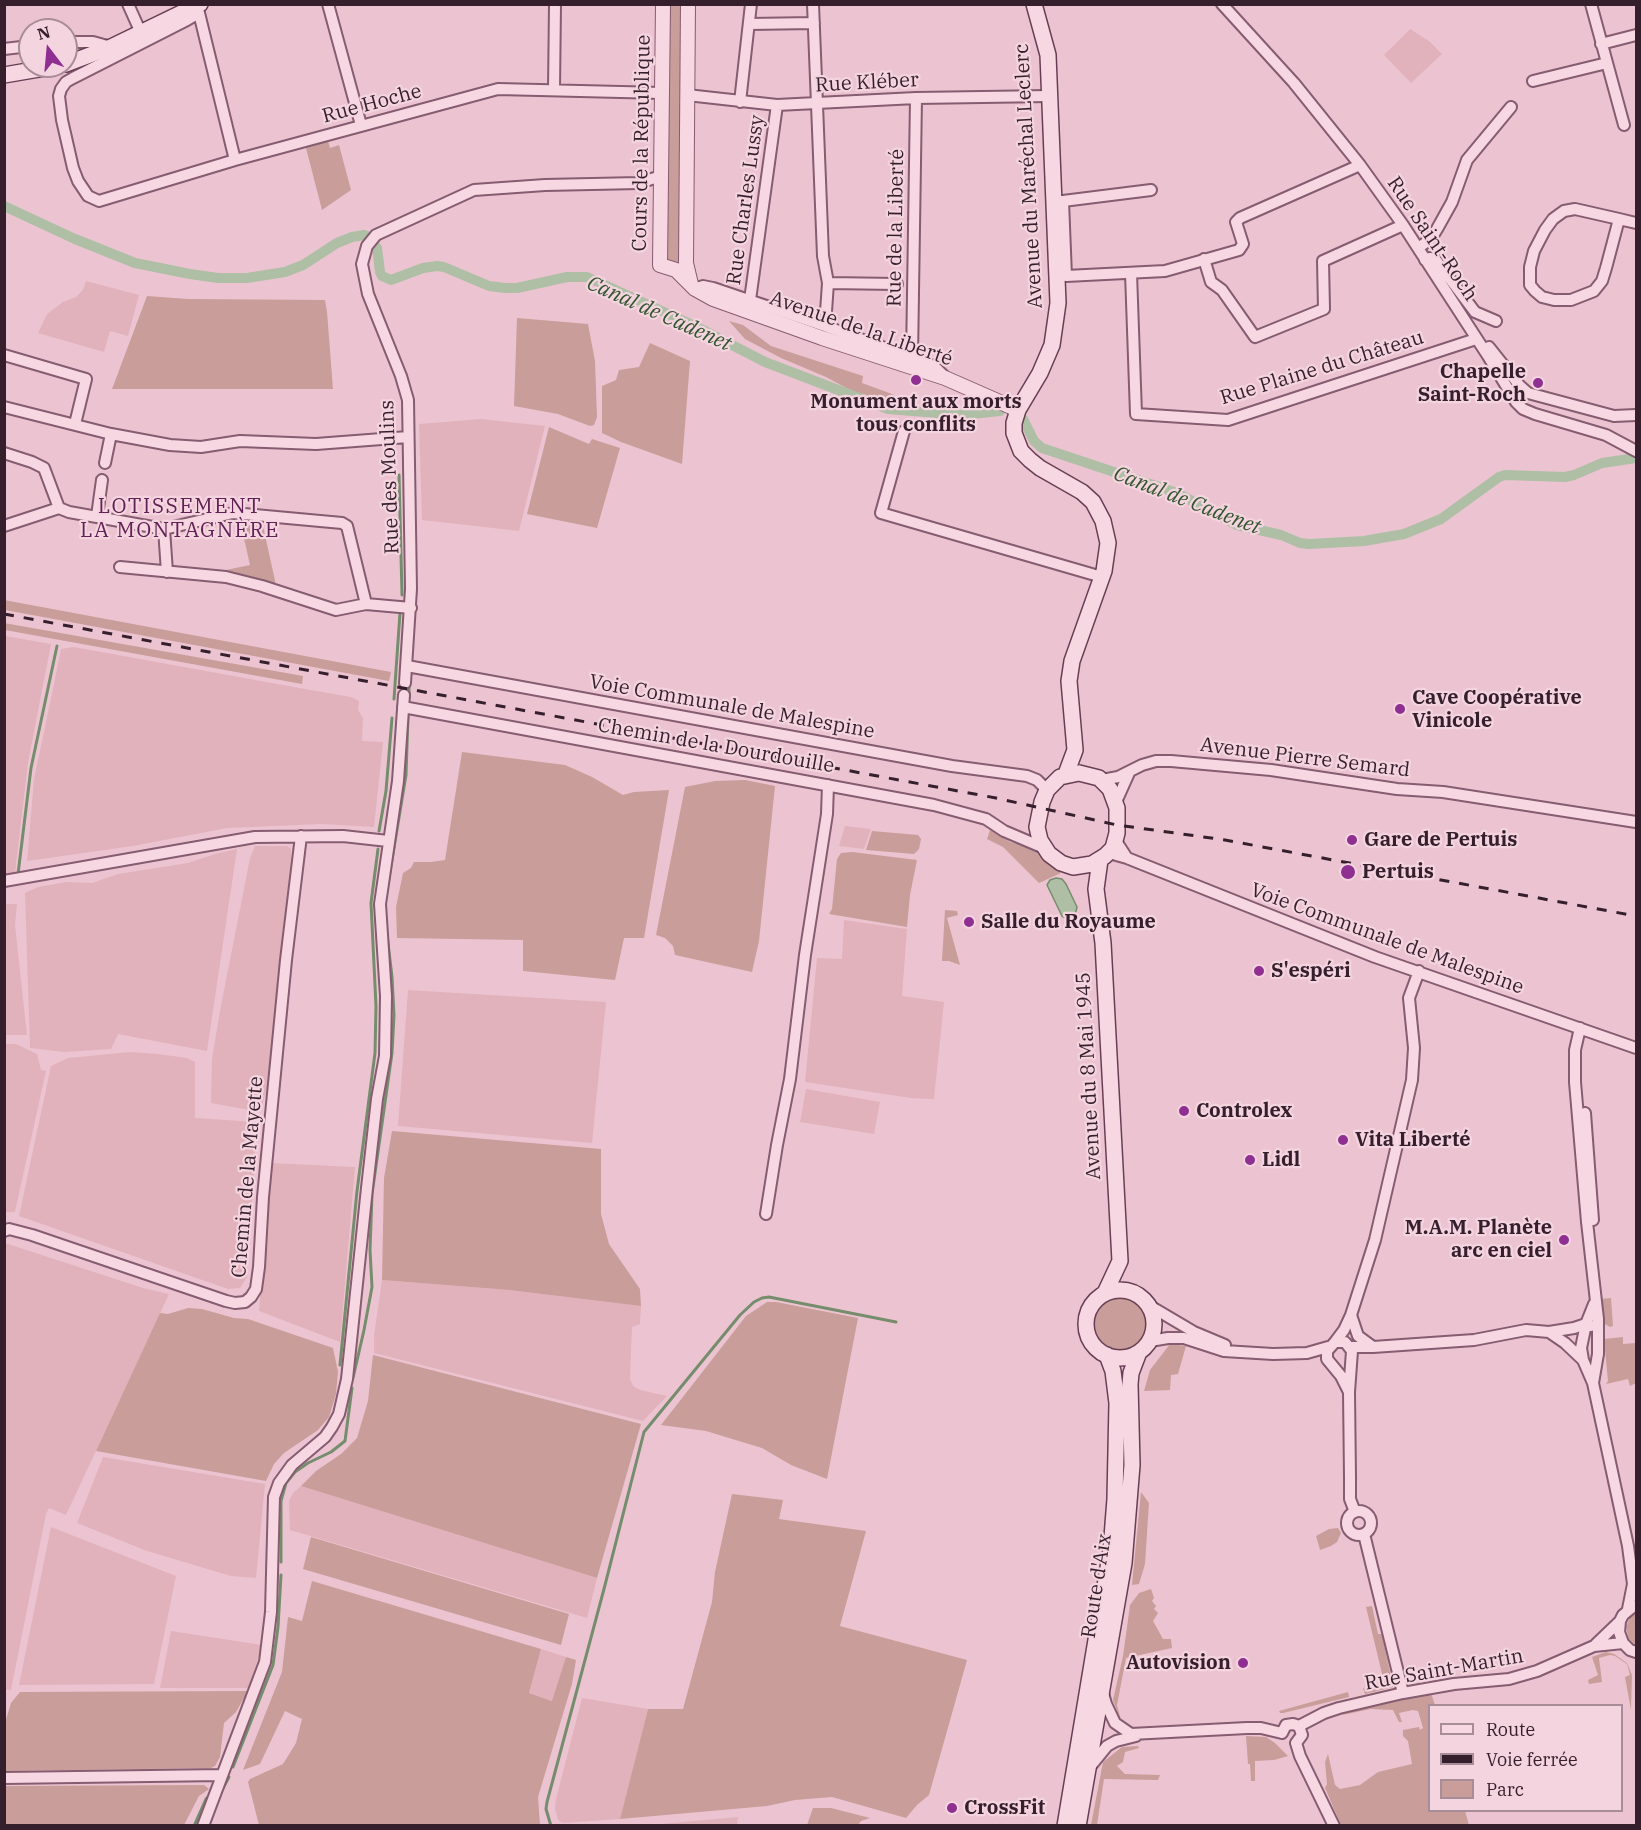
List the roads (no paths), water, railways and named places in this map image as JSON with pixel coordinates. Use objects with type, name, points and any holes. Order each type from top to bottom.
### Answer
[{"type":"main road","name":"Avenue du Maréchal Leclerc","points":[[1018,410],[1047,359],[1055,330],[1058,303],[1059,201],[1046,44],[1036,5]]},
{"type":"main road","points":[[78,59],[198,8]]},
{"type":"main road","points":[[1018,410],[1013,427],[1021,451],[1040,468],[1082,492],[1093,502],[1101,515],[1107,543],[1102,577],[1074,652],[1070,670],[1070,702],[1075,750],[1066,774]]},
{"type":"main road","points":[[1073,867],[1082,867],[1108,851],[1118,815],[1116,802],[1110,789],[1075,750]]},
{"type":"main road","points":[[1096,889],[1087,878],[1073,867],[1056,860],[1044,848],[1037,827],[1042,802],[1047,790],[1055,781],[1066,774],[1079,773],[1098,778]]},
{"type":"main road","name":"Avenue du 8 Mai 1945","points":[[1108,851],[1096,889],[1103,942],[1120,1261],[1129,1282],[1138,1294]]},
{"type":"main road","name":"Avenue du 8 Mai 1945","points":[[1105,1293],[1120,1261]]},
{"type":"main road","points":[[1128,1290],[1138,1294],[1150,1306],[1155,1324],[1144,1347],[1129,1357],[1118,1358],[1107,1355],[1096,1348],[1090,1340],[1086,1324],[1089,1309],[1105,1293],[1128,1290]]},
{"type":"main road","name":"Route d'Aix","points":[[1078,1826],[1124,1563],[1132,1465],[1131,1373],[1144,1347]]},
{"type":"main road","name":"Route d'Aix","points":[[1065,1826],[1107,1577],[1114,1519],[1117,1402],[1113,1371],[1107,1355]]},
{"type":"street","points":[[128,4],[141,33]]},
{"type":"street","points":[[328,4],[361,125]]},
{"type":"street","points":[[554,90],[555,4]]},
{"type":"street","name":"Cours de la République","points":[[663,4],[659,261],[662,267],[681,266]]},
{"type":"street","points":[[688,4],[681,266],[694,287],[703,286],[825,326],[934,366],[945,378]]},
{"type":"street","points":[[740,102],[751,4]]},
{"type":"street","points":[[813,4],[823,256],[828,283],[825,326]]},
{"type":"street","name":"Rue Saint-Roch","points":[[1222,4],[1299,89],[1360,165],[1523,410],[1606,435],[1636,451]]},
{"type":"street","points":[[1591,4],[1624,125]]},
{"type":"street","points":[[198,8],[235,160]]},
{"type":"street","name":"Rue Hoche","points":[[198,8],[66,82],[61,89],[59,96],[62,120],[74,168],[88,196],[99,201],[235,160],[498,89],[662,93]]},
{"type":"street","points":[[749,24],[814,23]]},
{"type":"street","points":[[1601,44],[1636,34]]},
{"type":"street","points":[[78,42],[93,42],[111,47]]},
{"type":"street","points":[[1533,81],[1607,63]]},
{"type":"street","name":"Rue Kléber","points":[[687,95],[777,105],[916,98],[1050,96]]},
{"type":"street","name":"Rue de la Liberté","points":[[912,358],[916,98]]},
{"type":"street","name":"Rue Charles Lussy","points":[[750,300],[777,105]]},
{"type":"street","points":[[1418,249],[1431,239],[1452,202],[1467,160],[1511,107]]},
{"type":"street","points":[[1151,190],[1059,201],[1066,276],[1165,271],[1241,248],[1243,244],[1236,222],[1239,218],[1360,165]]},
{"type":"street","name":"Rue des Moulins","points":[[405,683],[411,608],[408,400],[402,376],[368,294],[362,264],[367,246],[376,235],[474,190],[545,185],[639,183],[661,176]]},
{"type":"street","points":[[1619,219],[1604,274],[1594,291],[1571,300],[1554,300],[1542,297],[1530,285],[1530,267],[1534,251],[1553,219],[1564,211],[1575,209],[1619,219],[1636,223]]},
{"type":"street","points":[[1204,259],[1211,282],[1221,290],[1255,337],[1324,309],[1323,261],[1402,225]]},
{"type":"street","points":[[1425,260],[1430,258],[1435,260],[1475,312],[1496,321]]},
{"type":"street","name":"Rue Plaine du Château","points":[[1131,273],[1136,414],[1228,420],[1476,339]]},
{"type":"street","points":[[828,283],[897,284]]},
{"type":"street","name":"Avenue de la Liberté","points":[[694,287],[713,299],[945,378],[1018,410]]},
{"type":"street","points":[[1476,339],[1484,341],[1528,393],[1614,416],[1636,415]]},
{"type":"street","points":[[4,355],[86,379],[75,424]]},
{"type":"street","points":[[4,407],[111,434],[170,445],[201,447],[240,441],[316,444],[408,437]]},
{"type":"street","points":[[904,431],[881,513],[1102,577]]},
{"type":"street","points":[[105,463],[111,434]]},
{"type":"street","points":[[4,453],[44,468],[59,508]]},
{"type":"street","points":[[98,516],[102,480]]},
{"type":"street","points":[[4,526],[59,508],[69,512],[164,529],[233,513],[342,523],[347,526],[366,604]]},
{"type":"street","points":[[164,529],[167,572]]},
{"type":"street","points":[[120,567],[226,577],[336,610],[366,604],[411,608]]},
{"type":"street","name":"Voie Communale de Malespine","points":[[407,666],[952,766],[1027,776],[1037,780],[1047,790]]},
{"type":"street","points":[[203,1826],[265,1662],[271,1601],[274,1497],[279,1483],[292,1465],[325,1437],[332,1427],[339,1414],[348,1379],[368,1177],[377,1099],[385,1056],[386,996],[380,904],[398,781],[404,695]]},
{"type":"street","name":"Chemin de la Dourdouille","points":[[403,707],[959,810],[986,819],[1004,831],[1044,848]]},
{"type":"street","name":"Avenue Pierre Semard","points":[[1098,778],[1129,773],[1135,768],[1156,761],[1171,761],[1271,770],[1397,789],[1480,797],[1636,822]]},
{"type":"street","points":[[1116,802],[1129,773]]},
{"type":"street","points":[[766,1214],[790,1079],[805,955],[827,814],[828,785]]},
{"type":"street","points":[[1018,837],[1037,827]]},
{"type":"street","name":"Chemin de la Mayette","points":[[4,1231],[9,1229],[32,1235],[226,1301],[245,1302],[251,1297],[256,1289],[260,1267],[263,1197],[286,960],[301,836]]},
{"type":"street","points":[[4,881],[255,837],[343,836],[388,841]]},
{"type":"street","name":"Voie Communale de Malespine","points":[[1108,851],[1365,953],[1636,1048]]},
{"type":"street","points":[[1349,1392],[1330,1362],[1331,1345],[1344,1330],[1351,1315],[1375,1240],[1413,1071],[1414,1041],[1409,998],[1419,971]]},
{"type":"street","points":[[1580,1028],[1575,1050],[1575,1082],[1598,1341],[1593,1383]]},
{"type":"street","points":[[1595,1300],[1593,1311],[1586,1324],[1581,1348],[1583,1360],[1593,1383],[1628,1546],[1633,1584],[1632,1606]]},
{"type":"street","points":[[1150,1306],[1194,1332],[1239,1351]]},
{"type":"street","points":[[1351,1315],[1358,1336],[1370,1347]]},
{"type":"street","points":[[1351,1315],[1350,1499],[1355,1512]]},
{"type":"street","points":[[1307,1353],[1341,1367],[1351,1352],[1370,1347],[1474,1340],[1526,1330],[1549,1332],[1586,1324],[1593,1328],[1598,1341]]},
{"type":"street","points":[[1549,1332],[1583,1360]]},
{"type":"street","points":[[1144,1347],[1168,1338],[1184,1338],[1224,1351],[1273,1354],[1307,1353],[1340,1341],[1351,1352]]},
{"type":"street","points":[[1565,1343],[1581,1348],[1598,1341]]},
{"type":"street","points":[[1355,1512],[1364,1512],[1370,1518],[1371,1528],[1364,1534],[1355,1534],[1348,1529],[1348,1519],[1355,1512]]},
{"type":"street","points":[[1364,1534],[1402,1693]]},
{"type":"street","points":[[1628,1546],[1636,1566]]},
{"type":"street","name":"Rue Saint-Martin","points":[[1299,1726],[1330,1711],[1402,1693],[1454,1684],[1509,1679],[1537,1671],[1594,1646],[1632,1606]]},
{"type":"street","points":[[1620,1621],[1619,1632],[1636,1661]]},
{"type":"street","name":"Rue Saint-Martin","points":[[1594,1646],[1630,1648]]},
{"type":"street","points":[[1101,1687],[1115,1723],[1131,1734],[1141,1735]]},
{"type":"street","points":[[1282,1734],[1286,1725],[1299,1726],[1302,1735],[1296,1743]]},
{"type":"street","points":[[1087,1771],[1107,1746],[1116,1741],[1141,1735],[1194,1730],[1261,1728],[1282,1734],[1286,1742],[1296,1743]]},
{"type":"street","points":[[1296,1743],[1334,1826]]},
{"type":"street","points":[[4,1778],[222,1775]]},
{"type":"waterway","name":"Canal de Cadenet","points":[[4,206],[75,239],[135,263],[218,278],[247,278],[285,272],[303,265],[337,243],[364,235],[377,248],[382,276],[391,280],[423,268],[437,266],[489,286],[505,288],[517,288],[567,277],[587,277],[697,327],[765,362],[888,409],[962,415],[1000,411]]},
{"type":"waterway","name":"Canal de Cadenet","points":[[1023,419],[1034,441],[1042,448],[1177,493],[1237,525],[1309,544],[1364,541],[1404,534],[1441,519],[1505,475],[1565,477],[1602,463],[1636,458]]},
{"type":"waterway","points":[[399,475],[402,595]]},
{"type":"waterway","points":[[394,699],[400,613]]},
{"type":"waterway","points":[[18,874],[31,768],[57,646]]},
{"type":"waterway","points":[[409,684],[409,698]]},
{"type":"waterway","points":[[388,884],[406,775],[408,716]]},
{"type":"waterway","points":[[379,831],[386,791],[392,718]]},
{"type":"waterway","points":[[340,1365],[357,1191],[375,1053],[376,1006],[371,903],[378,849]]},
{"type":"waterway","points":[[353,1378],[372,1287],[370,1250],[372,1194],[392,1053],[394,1015],[387,935]]},
{"type":"waterway","points":[[551,1826],[546,1809],[547,1802],[644,1432],[740,1315],[762,1298],[769,1297],[896,1322]]},
{"type":"waterway","points":[[281,1562],[281,1501],[286,1483],[295,1472],[331,1452],[345,1441],[352,1388]]},
{"type":"waterway","points":[[233,1767],[273,1665],[281,1575]]},
{"type":"waterway","points":[[222,1790],[229,1777]]},
{"type":"waterway","points":[[194,1826],[209,1796]]},
{"type":"railway","points":[[4,614],[996,798],[1117,825],[1225,840],[1636,916]]},
{"type":"place","name":"Monument aux morts tous conflits","points":[[916,380]]},
{"type":"place","name":"Chapelle Saint-Roch","points":[[1538,383]]},
{"type":"place","name":"Cave Coopérative Vinicole","points":[[1400,709]]},
{"type":"place","name":"Gare de Pertuis","points":[[1352,840]]},
{"type":"place","name":"Pertuis","points":[[1348,872]]},
{"type":"place","name":"Salle du Royaume","points":[[969,922]]},
{"type":"place","name":"S'espéri","points":[[1259,971]]},
{"type":"place","name":"Controlex","points":[[1184,1111]]},
{"type":"place","name":"Vita Liberté","points":[[1343,1140]]},
{"type":"place","name":"Lidl","points":[[1250,1160]]},
{"type":"place","name":"M.A.M. Planète arc en ciel","points":[[1564,1240]]},
{"type":"place","name":"Autovision","points":[[1243,1663]]},
{"type":"place","name":"CrossFit","points":[[952,1808]]},
{"type":"district","name":"LOTISSEMENT LA MONTAGNÈRE","points":[[180,519]]}]
